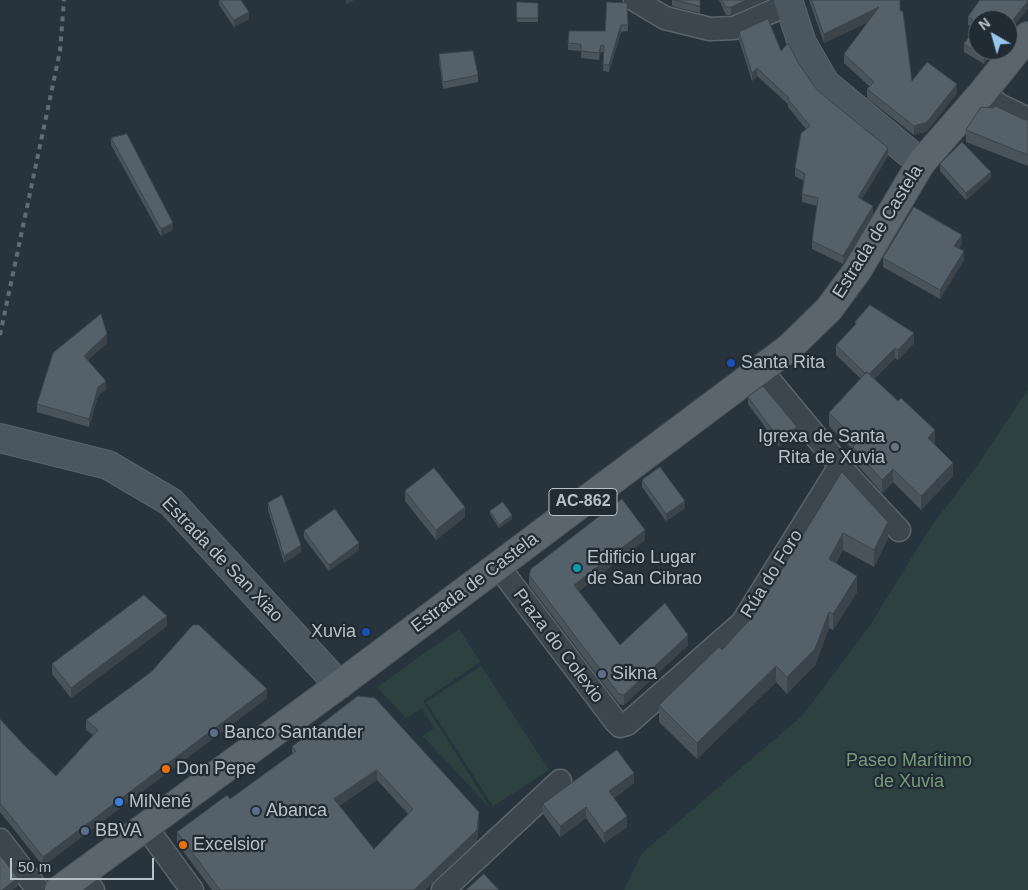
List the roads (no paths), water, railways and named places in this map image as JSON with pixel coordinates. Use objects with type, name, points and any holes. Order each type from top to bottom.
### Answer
[{"type":"main road","name":"Estrada de Castela","points":[[78,885],[146,827],[789,348],[828,309],[857,271],[921,163],[983,92],[1028,36]]},
{"type":"street","points":[[635,0],[665,18],[710,29],[734,28],[789,2],[802,43],[825,83],[921,163]]},
{"type":"street","points":[[983,92],[999,106],[1028,119]]},
{"type":"street","points":[[761,370],[840,466],[899,530]]},
{"type":"street","name":"Estrada de San Xiao","points":[[0,438],[108,465],[171,502],[339,685]]},
{"type":"street","name":"Rúa do Foro","points":[[620,726],[627,724],[742,623],[840,466]]},
{"type":"street","name":"Praza do Colexio","points":[[498,566],[620,726]]},
{"type":"street","points":[[443,890],[560,781]]},
{"type":"street","points":[[146,827],[192,890]]},
{"type":"street","points":[[0,840],[38,890]]},
{"type":"railway","points":[[0,335],[60,51],[64,0]]},
{"type":"place","name":"Santa Rita","points":[[731,363]]},
{"type":"place","name":"Igrexa de Santa Rita de Xuvia","points":[[895,447]]},
{"type":"place","name":"Edificio Lugar de San Cibrao","points":[[577,568]]},
{"type":"place","name":"Xuvia","points":[[366,632]]},
{"type":"place","name":"Sikna","points":[[602,674]]},
{"type":"place","name":"Banco Santander","points":[[214,733]]},
{"type":"place","name":"Don Pepe","points":[[166,769]]},
{"type":"place","name":"MiNené","points":[[119,802]]},
{"type":"place","name":"Abanca","points":[[256,811]]},
{"type":"place","name":"BBVA","points":[[85,831]]},
{"type":"place","name":"Excelsior","points":[[183,845]]},
{"type":"park label","name":"Paseo Marítimo de Xuvia","points":[[909,771]]}]
